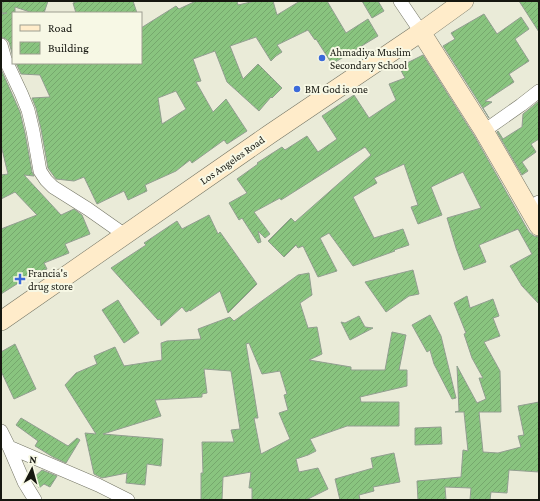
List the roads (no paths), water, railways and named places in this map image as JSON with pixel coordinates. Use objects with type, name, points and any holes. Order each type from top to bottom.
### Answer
[{"type":"main road","name":"Los Angeles Road","points":[[1,321],[464,1]]},
{"type":"main road","points":[[421,32],[484,131],[534,205],[539,226]]},
{"type":"street","points":[[400,1],[421,32]]},
{"type":"street","points":[[1,45],[5,60],[28,110],[34,131],[40,171],[53,187],[125,235]]},
{"type":"street","points":[[484,131],[539,91]]},
{"type":"street","points":[[1,431],[24,482],[35,500]]},
{"type":"street","points":[[9,447],[98,485],[128,500]]},
{"type":"place","name":"Ahmadiya Muslim Secondary School","points":[[322,58]]},
{"type":"place","name":"BM God is one","points":[[297,89]]},
{"type":"place","name":"Francia's drug store","points":[[20,279]]}]
